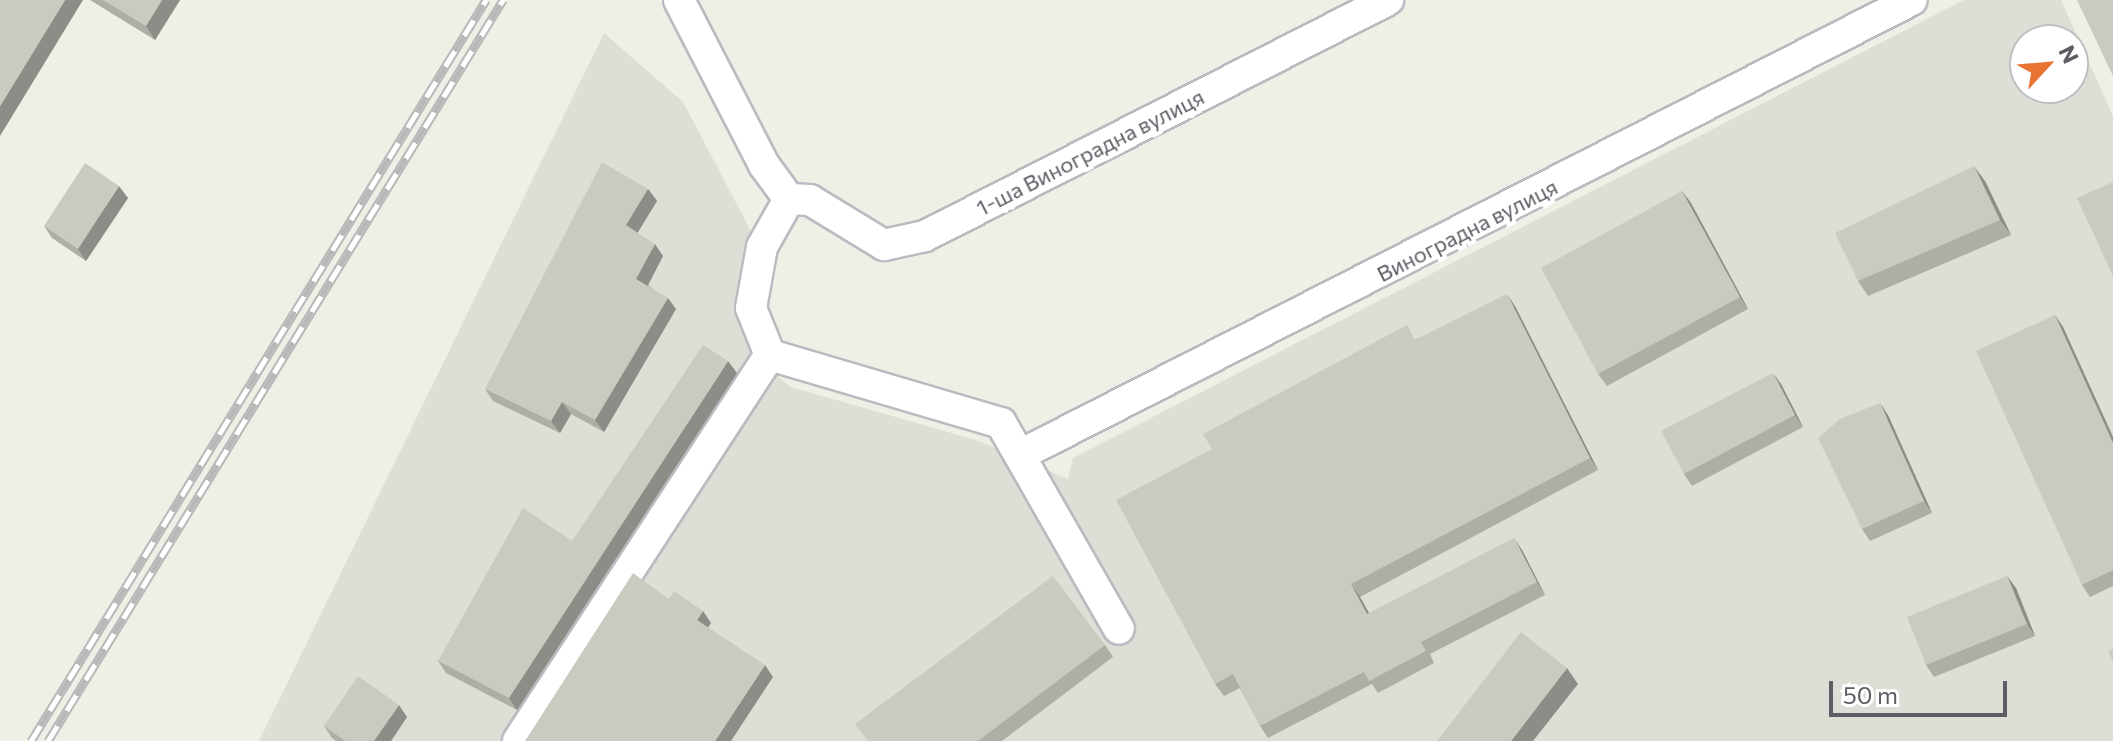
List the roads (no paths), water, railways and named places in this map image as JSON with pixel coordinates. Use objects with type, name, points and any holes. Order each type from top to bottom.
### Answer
[{"type":"street","points":[[679,0],[764,165],[789,199],[762,247],[751,308],[770,355]]},
{"type":"street","name":"1-ша Виноградна вулиця","points":[[789,199],[810,200],[884,245],[925,236],[1388,0]]},
{"type":"street","name":"Виноградна вулиця","points":[[1020,455],[1125,407],[1912,0]]},
{"type":"street","points":[[770,355],[1001,423],[1119,629]]},
{"type":"street","points":[[518,741],[770,355]]},
{"type":"railway","points":[[31,741],[486,0]]},
{"type":"railway","points":[[48,741],[503,0]]}]
